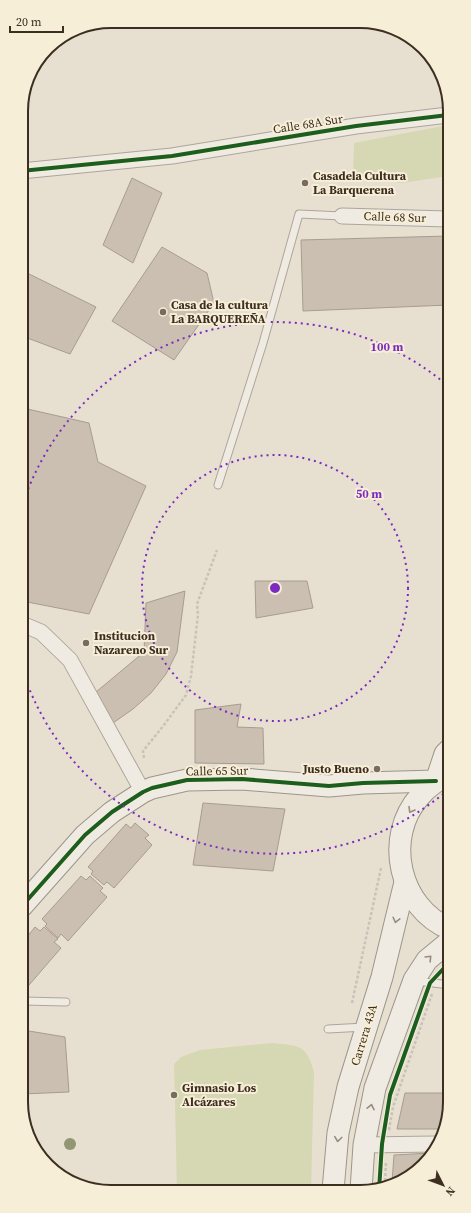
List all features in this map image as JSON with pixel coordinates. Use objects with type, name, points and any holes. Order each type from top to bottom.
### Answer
[{"type":"street","name":"Calle 68A Sur","points":[[28,170],[172,156],[356,126],[443,116]]},
{"type":"street","name":"Calle 68 Sur","points":[[342,216],[443,219]]},
{"type":"street","points":[[28,627],[41,632],[70,660],[143,792]]},
{"type":"street","points":[[442,777],[419,796],[407,816],[400,838],[400,860],[405,882],[414,900],[427,914],[443,926]]},
{"type":"street","name":"Calle 65 Sur","points":[[28,899],[85,835],[112,812],[143,792],[170,783],[187,780],[242,779],[329,786],[442,777]]},
{"type":"street","name":"Carrera 43A","points":[[333,1185],[338,1133],[348,1087],[382,977],[405,882]]},
{"type":"street","points":[[363,1185],[377,1144],[376,1088],[414,980],[427,960],[443,947]]},
{"type":"street","points":[[377,1144],[432,1144]]},
{"type":"lane","points":[[218,485],[263,344],[299,214],[342,216]]},
{"type":"lane","points":[[414,980],[443,985]]},
{"type":"lane","points":[[28,1001],[66,1002]]},
{"type":"lane","points":[[328,1029],[367,1027]]},
{"type":"path","points":[[144,759],[143,751],[186,695],[191,676],[198,616],[197,604],[217,550]]},
{"type":"path","points":[[377,1144],[393,1107],[436,984]]},
{"type":"path","points":[[384,1182],[377,1144],[389,1102]]},
{"type":"green space","points":[[443,126],[443,177],[402,183],[353,177],[354,143]]},
{"type":"green space","points":[[272,1043],[295,1046],[304,1051],[308,1056],[314,1072],[311,1185],[177,1185],[174,1064],[181,1057],[200,1050]]},
{"type":"building","points":[[132,178],[162,193],[133,263],[103,245]]},
{"type":"building","points":[[443,236],[443,305],[303,311],[301,240]]},
{"type":"building","name":"Casa de la cultura La BARQUEREÑA","points":[[162,247],[207,273],[214,303],[174,360],[112,321]]},
{"type":"building","points":[[28,273],[96,307],[70,354],[28,338]]},
{"type":"building","points":[[28,409],[89,423],[98,462],[146,486],[89,614],[28,602]]},
{"type":"building","points":[[255,581],[307,581],[313,608],[256,618]]},
{"type":"building","points":[[185,591],[177,652],[166,674],[151,693],[133,709],[113,723],[96,692],[144,652],[146,603]]},
{"type":"building","points":[[241,704],[237,727],[263,728],[264,764],[195,763],[195,710]]},
{"type":"building","points":[[203,803],[285,809],[273,871],[193,865]]},
{"type":"building","points":[[135,823],[149,835],[145,838],[152,845],[114,888],[107,882],[104,885],[91,874],[93,871],[88,867],[126,824],[131,828]]},
{"type":"building","points":[[81,876],[86,880],[90,876],[103,888],[100,891],[107,897],[68,941],[61,934],[58,938],[45,926],[47,924],[42,919]]},
{"type":"building","points":[[35,927],[40,931],[44,927],[58,939],[54,942],[61,948],[28,986],[28,936]]},
{"type":"building","points":[[28,1031],[65,1037],[69,1092],[28,1094]]},
{"type":"building","points":[[405,1093],[443,1093],[443,1107],[438,1129],[397,1129]]},
{"type":"building","points":[[426,1153],[406,1171],[392,1179],[394,1155]]},
{"type":"cycle path","points":[[28,170],[172,156],[356,126],[443,116]]},
{"type":"cycle path","points":[[28,899],[85,835],[112,812],[143,792],[152,788],[187,780],[242,779],[329,786],[363,783],[436,781]]},
{"type":"cycle path","points":[[379,1182],[382,1144],[390,1095],[430,983],[443,969]]},
{"type":"place","name":"Casadela Cultura La Barquerena","points":[[305,183]]},
{"type":"place","name":"Casa de la cultura La BARQUEREÑA","points":[[163,312]]},
{"type":"place","name":"Institucion Nazareno Sur","points":[[86,643]]},
{"type":"place","name":"Justo Bueno","points":[[377,769]]},
{"type":"place","name":"Gimnasio Los Alcázares","points":[[174,1095]]}]
